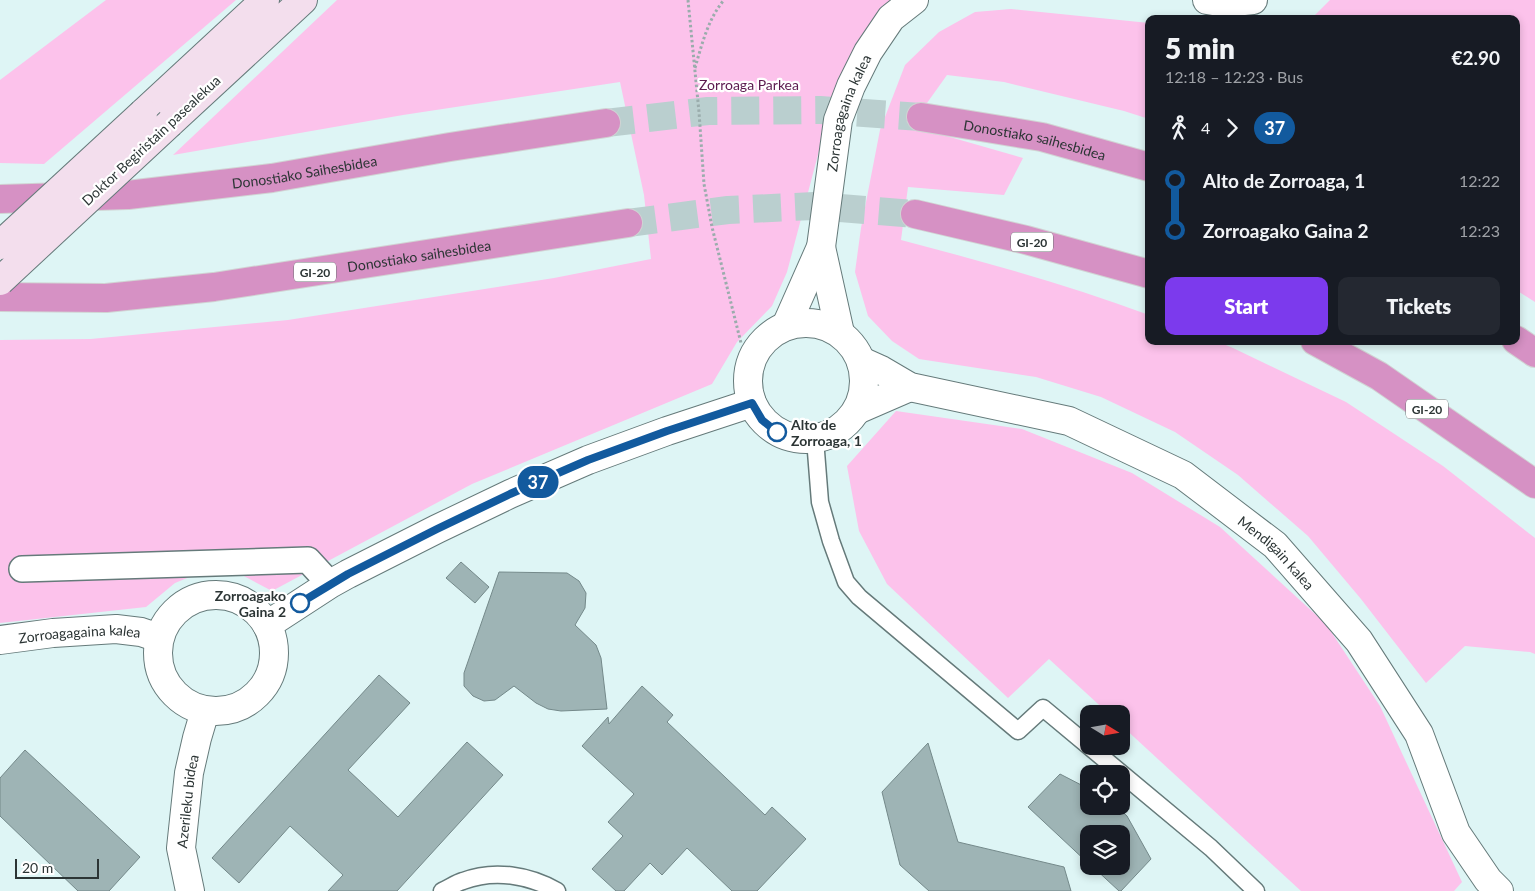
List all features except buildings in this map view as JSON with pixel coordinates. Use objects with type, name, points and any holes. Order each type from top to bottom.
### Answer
[{"type":"highway","name":"Donostiako saihesbidea","points":[[921,117],[1042,137],[1145,165]]},
{"type":"highway","name":"Donostiako Saihesbidea","points":[[0,199],[128,195],[263,179],[450,146],[606,124]]},
{"type":"highway","name":"GI-20","points":[[915,214],[1026,240],[1145,273]]},
{"type":"highway","name":"Donostiako saihesbidea","points":[[0,297],[106,298],[214,287],[628,223]]},
{"type":"highway","points":[[1520,343],[1535,353]]},
{"type":"highway","name":"GI-20","points":[[1322,345],[1379,376],[1535,484]]},
{"type":"main road","name":"Doktor Begiristain pasealekua","points":[[0,244],[265,0]]},
{"type":"main road","name":"Doktor Begiristain pasealekua","points":[[0,281],[303,0]]},
{"type":"street","name":"Zorroagagaina kalea","points":[[786,326],[821,247],[838,120],[848,94],[868,52],[891,18],[914,0]]},
{"type":"street","points":[[1207,0],[1225,3],[1253,0]]},
{"type":"street","name":"Zorroagagaina kalea","points":[[821,247],[840,333]]},
{"type":"street","points":[[805,322],[823,324],[840,333],[853,345],[861,361],[865,378],[863,395],[857,410],[846,424],[832,434],[815,439],[796,439],[777,432],[762,420],[752,403],[748,387],[748,371],[754,355],[762,342],[772,332],[786,326],[805,322]]},
{"type":"street","name":"Mendigain kalea","points":[[861,361],[881,370],[910,388],[1069,421],[1183,475],[1275,545],[1359,641],[1418,734],[1456,833],[1488,880],[1499,891]]},
{"type":"street","points":[[857,410],[910,388]]},
{"type":"street","points":[[267,625],[330,584],[510,494],[588,460],[752,403]]},
{"type":"street","points":[[22,569],[308,560],[330,584]]},
{"type":"street","points":[[209,595],[226,596],[242,601],[256,611],[267,625],[273,643],[273,662],[268,680],[257,695],[242,706],[224,712],[205,711],[189,706],[176,697],[166,684],[159,670],[157,654],[166,622],[177,609],[192,600],[209,595]]},
{"type":"street","name":"Zorroagagaina kalea","points":[[0,640],[53,633],[116,629],[141,632],[160,638]]},
{"type":"street","name":"Azerileku bidea","points":[[190,891],[181,848],[189,773],[205,711]]},
{"type":"lane","points":[[815,439],[820,502],[846,582],[859,597],[1018,731],[1043,708],[1211,848],[1256,891]]},
{"type":"lane","points":[[442,891],[464,880],[490,875],[517,875],[543,883],[558,891]]},
{"type":"path","points":[[688,0],[704,184],[712,227],[741,343]]},
{"type":"path","points":[[695,71],[702,42],[716,10],[724,0]]},
{"type":"green space","points":[[106,0],[236,0],[44,164],[0,163],[0,80]]},
{"type":"green space","name":"Zorroaga Parkea","points":[[337,0],[890,0],[857,43],[834,94],[787,272],[772,306],[737,342],[712,384],[472,484],[272,591],[242,575],[219,572],[197,574],[175,583],[146,607],[0,623],[0,340],[91,339],[288,320],[554,278],[651,259],[644,195],[620,82],[403,115],[173,155]]},
{"type":"green space","points":[[1330,0],[1535,0],[1535,302],[1520,293],[1520,15],[1315,15]]},
{"type":"green space","points":[[1011,9],[1145,23],[1145,118],[1004,82],[947,75],[927,103],[922,129],[1023,158],[1004,195],[908,187],[901,240],[1026,274],[1145,314],[1145,345],[1226,345],[1346,402],[1443,466],[1535,538],[1535,654],[1465,646],[1426,683],[1361,599],[1308,536],[1238,475],[1175,432],[1101,397],[1036,377],[919,359],[892,341],[868,316],[855,272],[861,228],[880,130],[905,65],[939,32],[975,12]]},
{"type":"green space","points":[[896,411],[1022,429],[1132,473],[1220,527],[1326,624],[1380,706],[1462,882],[1454,891],[1301,891],[1130,733],[1130,705],[1099,705],[1049,659],[1008,698],[887,584],[859,531],[847,466]]},
{"type":"tunnel","points":[[606,123],[708,111],[820,110],[921,117]]},
{"type":"tunnel","points":[[628,223],[728,210],[814,206],[915,214]]},
{"type":"bus line","name":"37","points":[[300,603],[348,574],[495,501],[588,460],[667,431],[752,403],[762,420],[777,432]]},
{"type":"place","name":"Alto de Zorroaga, 1","points":[[777,432]]},
{"type":"place","name":"Zorroagako Gaina 2","points":[[300,603]]}]
